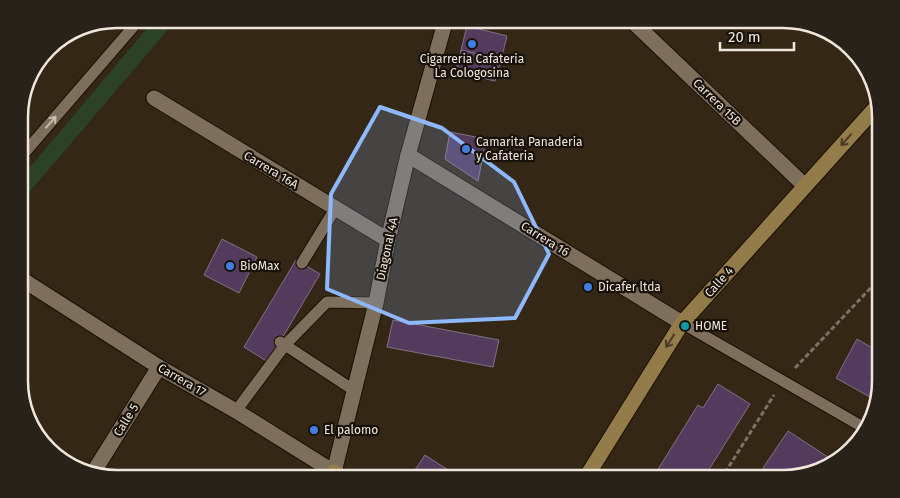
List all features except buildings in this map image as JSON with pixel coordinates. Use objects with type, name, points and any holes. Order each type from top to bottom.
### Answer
[{"type":"street","name":"Diagonal 4A","points":[[338,470],[408,155],[443,28]]},
{"type":"street","name":"Carrera 15B","points":[[639,28],[805,186]]},
{"type":"street","name":"Carrera 16A","points":[[154,98],[388,240]]},
{"type":"street","name":"Calle 4","points":[[591,470],[682,323],[872,112]]},
{"type":"street","name":"Carrera 16","points":[[408,155],[682,323]]},
{"type":"street","name":"Carrera 17","points":[[28,283],[159,367],[236,411],[326,470]]},
{"type":"street","name":"Calle 5","points":[[96,468],[159,367]]},
{"type":"lane","points":[[28,149],[132,28]]},
{"type":"lane","points":[[302,263],[335,209]]},
{"type":"lane","points":[[236,411],[282,344],[327,302],[376,303]]},
{"type":"lane","points":[[682,323],[861,426]]},
{"type":"lane","points":[[282,344],[355,391]]},
{"type":"highlighted area","points":[[380,107],[442,128],[514,182],[549,254],[515,318],[409,323],[327,289],[331,194]]},
{"type":"green space","points":[[147,28],[169,28],[28,194],[28,170]]},
{"type":"place","name":"Cigarreria Cafateria La Cologosina","points":[[472,44]]},
{"type":"place","name":"Camarita Panaderia y Cafateria","points":[[466,149]]},
{"type":"place","name":"BioMax","points":[[230,266]]},
{"type":"place","name":"Dicafer ltda","points":[[588,287]]},
{"type":"place","name":"HOME","points":[[685,326]]},
{"type":"place","name":"El palomo","points":[[314,430]]}]
